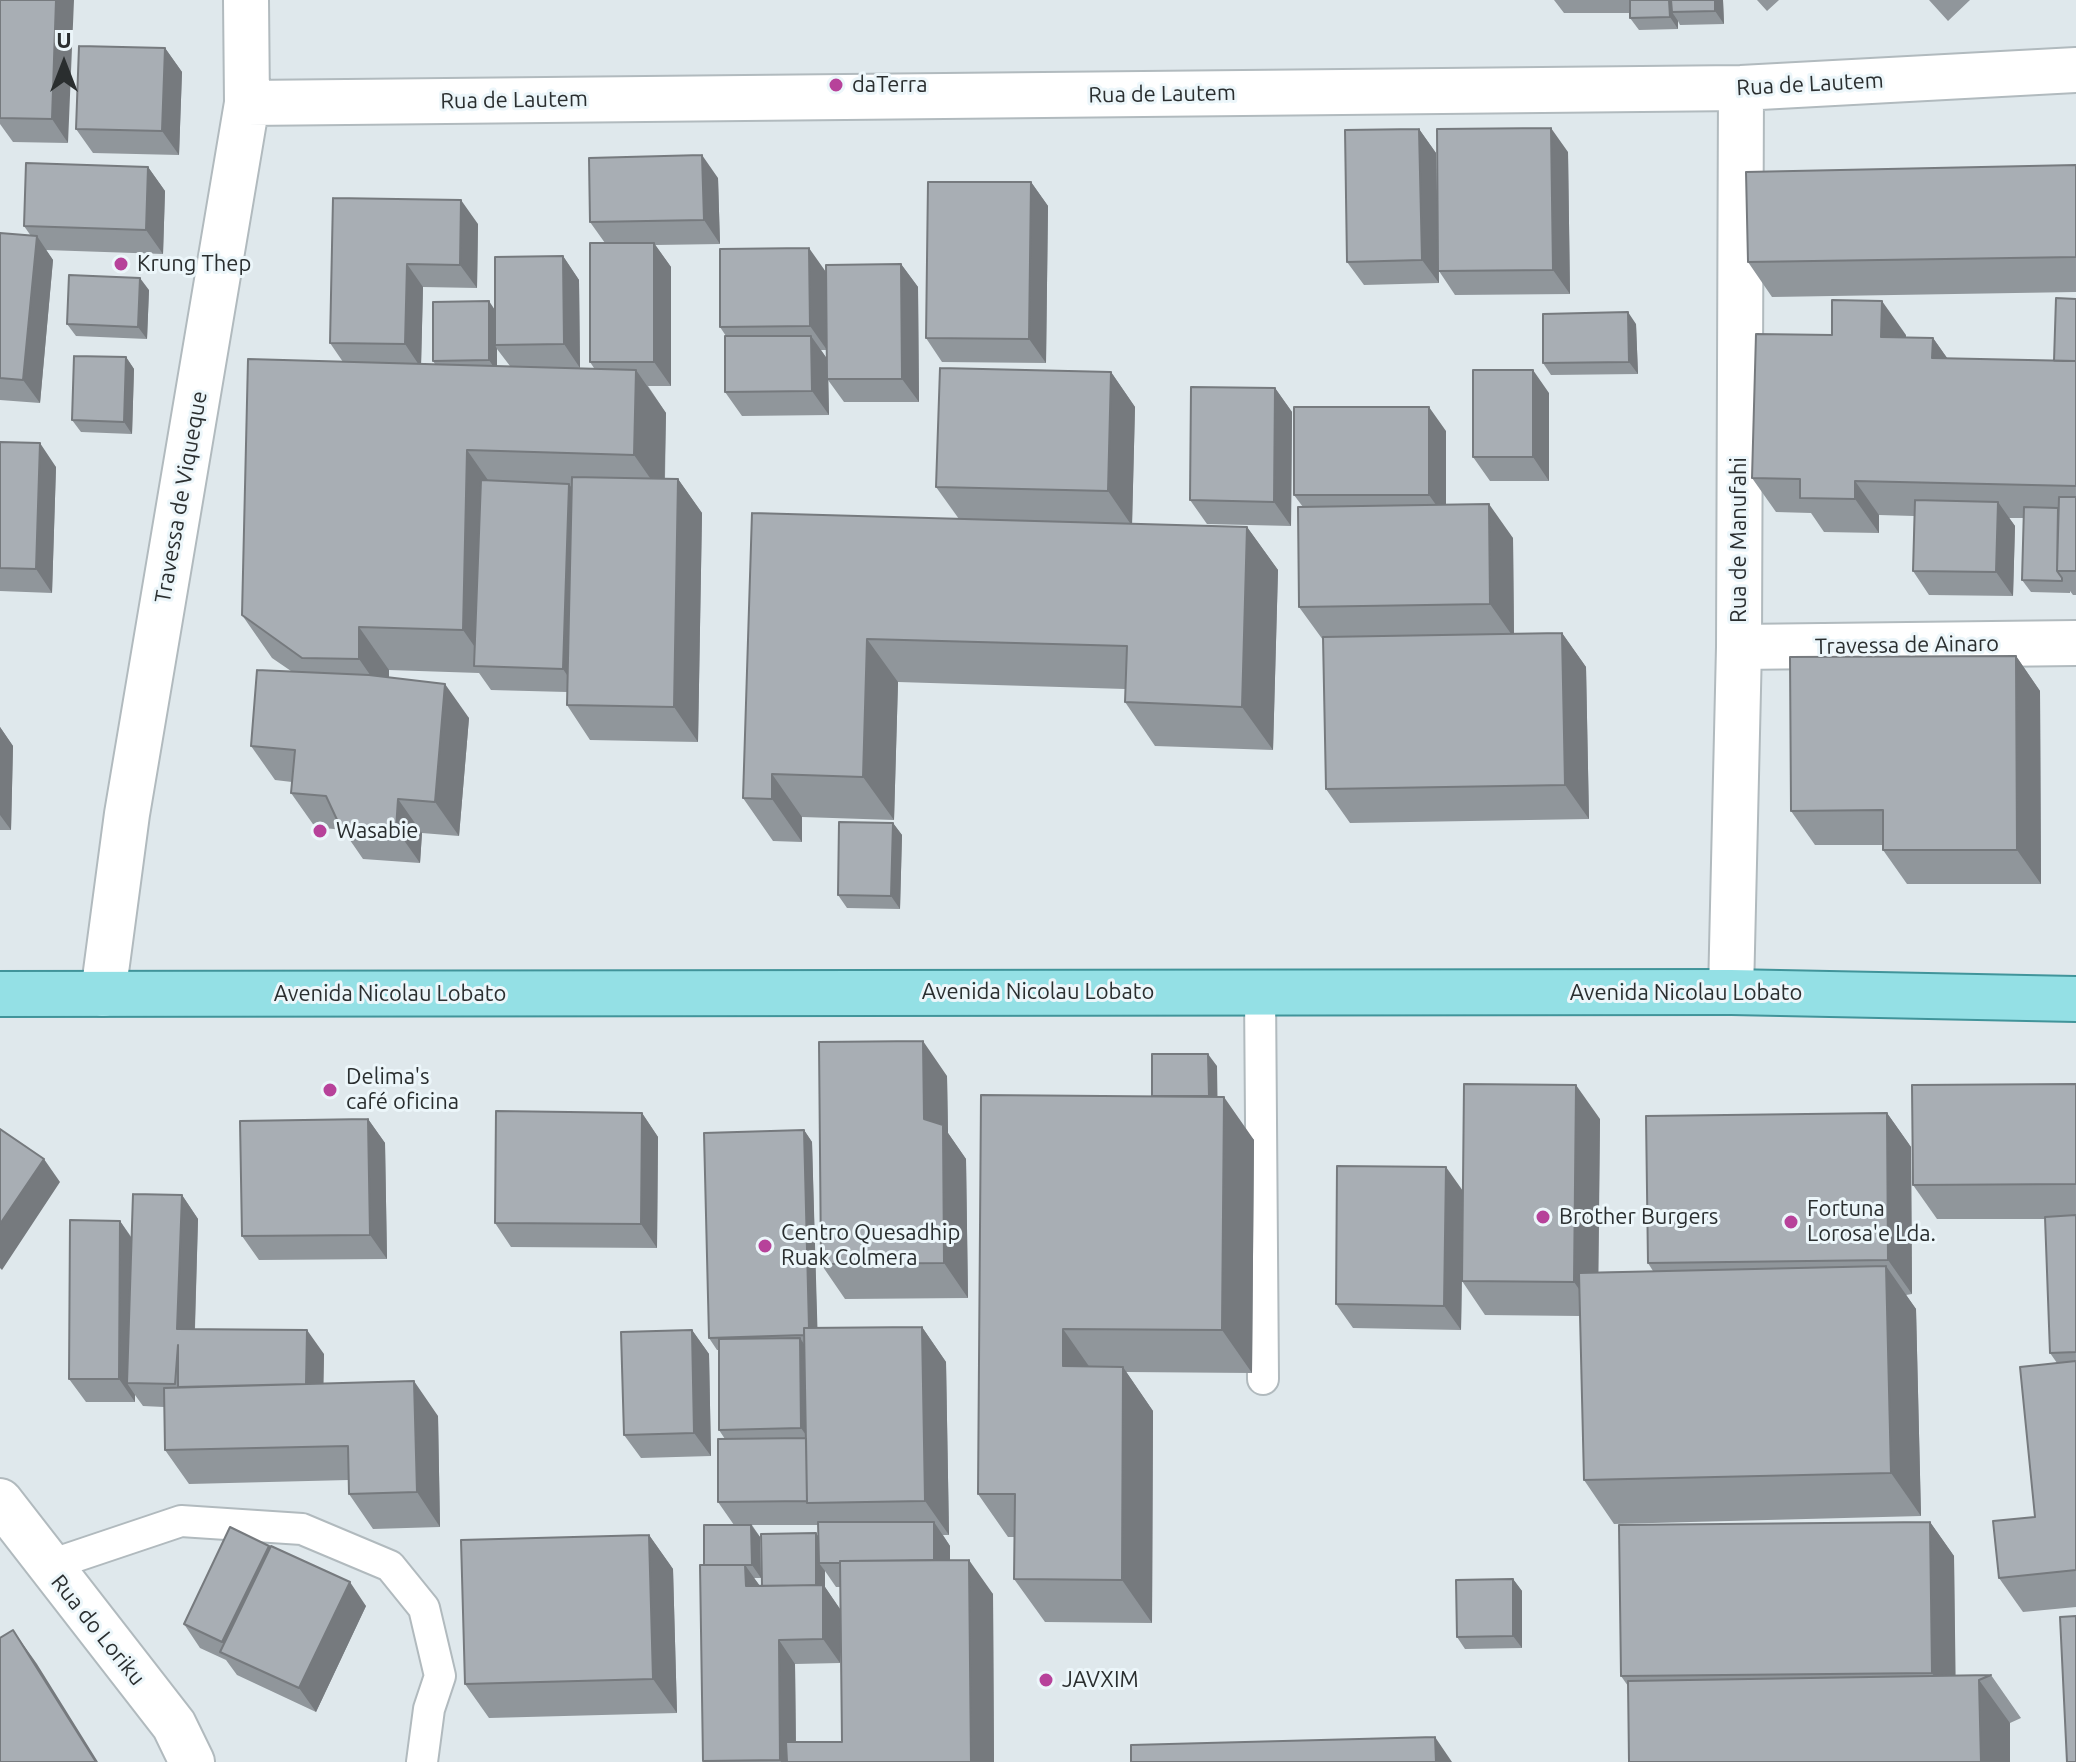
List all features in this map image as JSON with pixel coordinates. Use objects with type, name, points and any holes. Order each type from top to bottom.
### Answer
[{"type":"main road","name":"Avenida Nicolau Lobato","points":[[0,994],[1731,992],[2076,999]]},
{"type":"street","name":"Travessa de Viqueque","points":[[103,994],[127,814],[247,103],[246,0]]},
{"type":"street","name":"Rua de Lautem","points":[[247,103],[1741,88],[2076,70]]},
{"type":"street","name":"Rua de Manufahi","points":[[1731,992],[1739,647],[1741,88]]},
{"type":"street","name":"Travessa de Ainaro","points":[[1739,647],[2076,643]]},
{"type":"street","name":"Rua do Loriku","points":[[0,1501],[47,1566],[174,1725],[192,1762]]},
{"type":"lane","points":[[1260,992],[1263,1379]]},
{"type":"lane","points":[[47,1566],[181,1521],[302,1529],[390,1566],[424,1608],[440,1676],[429,1709],[422,1762]]},
{"type":"building","points":[[0,0],[56,0],[52,119],[0,118]]},
{"type":"building","points":[[1630,0],[1669,0],[1670,17],[1630,18]]},
{"type":"building","points":[[1671,0],[1715,0],[1715,11],[1672,12]]},
{"type":"building","points":[[79,46],[165,48],[162,131],[76,129]]},
{"type":"building","points":[[1551,128],[1553,270],[1438,271],[1437,129]]},
{"type":"building","points":[[1419,129],[1422,260],[1347,262],[1345,130]]},
{"type":"building","points":[[702,155],[704,220],[590,222],[589,158]]},
{"type":"building","points":[[26,163],[148,167],[146,230],[24,226]]},
{"type":"building","points":[[2076,165],[2076,257],[1748,262],[1746,172]]},
{"type":"building","points":[[928,182],[1031,182],[1029,339],[926,338]]},
{"type":"building","points":[[333,198],[461,200],[460,265],[407,264],[405,344],[330,343]]},
{"type":"building","points":[[0,233],[37,236],[23,380],[0,378]]},
{"type":"building","points":[[590,243],[654,243],[654,362],[590,362]]},
{"type":"building","points":[[809,248],[810,326],[720,327],[720,249]]},
{"type":"building","points":[[563,256],[564,344],[495,345],[495,257]]},
{"type":"building","points":[[901,264],[902,379],[827,379],[826,265]]},
{"type":"building","points":[[69,275],[140,278],[138,327],[67,324]]},
{"type":"building","points":[[2056,298],[2076,299],[2076,361],[2054,361]]},
{"type":"building","points":[[1832,300],[1882,301],[1881,337],[1933,338],[1932,358],[2076,361],[2076,486],[1855,481],[1855,499],[1800,498],[1800,479],[1752,478],[1756,334],[1832,335]]},
{"type":"building","points":[[489,301],[489,360],[433,361],[433,302]]},
{"type":"building","points":[[1628,312],[1629,362],[1543,363],[1543,314]]},
{"type":"building","points":[[725,336],[811,336],[812,391],[725,392]]},
{"type":"building","points":[[74,356],[126,357],[124,422],[72,420]]},
{"type":"building","points":[[248,359],[636,370],[634,455],[467,450],[463,630],[359,627],[359,659],[302,658],[242,615]]},
{"type":"building","points":[[940,368],[1111,372],[1108,491],[936,487]]},
{"type":"building","points":[[1473,370],[1533,370],[1533,457],[1473,457]]},
{"type":"building","points":[[1191,387],[1275,388],[1274,502],[1190,500]]},
{"type":"building","points":[[1294,407],[1429,407],[1429,495],[1294,495]]},
{"type":"building","points":[[0,442],[40,443],[36,569],[0,568]]},
{"type":"building","points":[[572,477],[678,479],[674,707],[567,705]]},
{"type":"building","points":[[481,480],[569,484],[563,669],[474,666]]},
{"type":"building","points":[[2059,497],[2076,497],[2076,571],[2057,571]]},
{"type":"building","points":[[1915,500],[1998,502],[1996,572],[1913,571]]},
{"type":"building","points":[[1489,504],[1490,604],[1299,607],[1298,507]]},
{"type":"building","points":[[2024,507],[2058,508],[2057,571],[2062,581],[2022,580]]},
{"type":"building","points":[[752,513],[1247,527],[1242,707],[1125,702],[1127,646],[867,639],[863,777],[772,774],[772,799],[743,798]]},
{"type":"building","points":[[1562,633],[1565,785],[1326,789],[1323,637]]},
{"type":"building","points":[[2016,656],[2017,850],[1883,850],[1883,810],[1791,811],[1790,657]]},
{"type":"building","points":[[257,670],[369,675],[445,684],[435,802],[398,799],[396,829],[339,824],[326,796],[291,793],[295,750],[251,746]]},
{"type":"building","points":[[839,822],[893,823],[891,896],[838,895]]},
{"type":"building","points":[[923,1041],[924,1119],[943,1125],[944,1263],[821,1264],[819,1042]]},
{"type":"building","points":[[1152,1054],[1208,1054],[1209,1096],[1152,1096]]},
{"type":"building","name":"Brother Burgers","points":[[1464,1084],[1576,1085],[1574,1282],[1462,1281]]},
{"type":"building","points":[[2076,1084],[2076,1184],[1913,1185],[1912,1085]]},
{"type":"building","points":[[981,1095],[1224,1097],[1222,1330],[1063,1329],[1063,1366],[1123,1367],[1122,1580],[1014,1579],[1015,1494],[978,1494]]},
{"type":"building","points":[[496,1111],[642,1113],[641,1224],[495,1223]]},
{"type":"building","name":"Fortuna Lorosa'e Lda.","points":[[1887,1113],[1888,1260],[1648,1263],[1646,1116]]},
{"type":"building","points":[[368,1119],[370,1235],[242,1236],[240,1121]]},
{"type":"building","points":[[0,1129],[44,1159],[0,1224]]},
{"type":"building","name":"Centro Quesadhip Ruak Colmera","points":[[804,1130],[809,1328],[804,1328],[804,1335],[709,1338],[704,1133]]},
{"type":"building","points":[[1337,1166],[1446,1167],[1444,1306],[1336,1304]]},
{"type":"building","points":[[133,1194],[182,1195],[177,1329],[307,1330],[306,1384],[178,1387],[178,1345],[175,1384],[127,1383]]},
{"type":"building","points":[[2076,1215],[2076,1352],[2050,1353],[2045,1217]]},
{"type":"building","points":[[70,1220],[120,1221],[119,1379],[69,1379]]},
{"type":"building","points":[[1886,1266],[1891,1473],[1584,1480],[1579,1273]]},
{"type":"building","points":[[922,1327],[925,1501],[807,1503],[804,1328]]},
{"type":"building","points":[[692,1330],[694,1433],[624,1435],[621,1332]]},
{"type":"building","points":[[800,1338],[801,1428],[719,1430],[719,1339]]},
{"type":"building","points":[[2076,1361],[2076,1570],[1999,1578],[1993,1521],[2035,1517],[2020,1367]]},
{"type":"building","points":[[414,1381],[417,1492],[349,1494],[348,1446],[165,1450],[164,1388]]},
{"type":"building","points":[[806,1438],[807,1501],[718,1502],[718,1439]]},
{"type":"building","points":[[818,1522],[934,1522],[934,1560],[819,1563]]},
{"type":"building","points":[[1930,1522],[1932,1673],[1621,1676],[1619,1525]]},
{"type":"building","points":[[704,1525],[751,1525],[752,1565],[704,1565]]},
{"type":"building","points":[[230,1527],[269,1546],[222,1642],[184,1624]]},
{"type":"building","points":[[816,1533],[816,1585],[762,1586],[761,1534]]},
{"type":"building","points":[[649,1535],[653,1679],[465,1684],[461,1540]]},
{"type":"building","points":[[271,1546],[350,1582],[299,1688],[220,1652]]},
{"type":"building","points":[[969,1560],[971,1762],[787,1762],[786,1742],[842,1742],[840,1561]]},
{"type":"building","points":[[700,1565],[745,1565],[746,1586],[823,1585],[823,1639],[779,1640],[780,1760],[703,1761]]},
{"type":"building","points":[[1513,1579],[1513,1636],[1457,1637],[1456,1580]]},
{"type":"building","points":[[2076,1616],[2076,1762],[2067,1762],[2060,1617]]},
{"type":"building","points":[[13,1630],[96,1762],[0,1762],[0,1638]]},
{"type":"building","points":[[1991,1675],[1979,1680],[1981,1762],[1629,1762],[1628,1681]]},
{"type":"building","points":[[1435,1737],[1436,1762],[1131,1762],[1131,1745]]},
{"type":"place","name":"daTerra","points":[[836,85]]},
{"type":"place","name":"Krung Thep","points":[[121,264]]},
{"type":"place","name":"Wasabie","points":[[320,831]]},
{"type":"place","name":"Delima's café oficina","points":[[330,1090]]},
{"type":"place","name":"Brother Burgers","points":[[1543,1217]]},
{"type":"place","name":"Fortuna Lorosa'e Lda.","points":[[1791,1222]]},
{"type":"place","name":"Centro Quesadhip Ruak Colmera","points":[[765,1246]]},
{"type":"place","name":"JAVXIM","points":[[1046,1680]]}]
